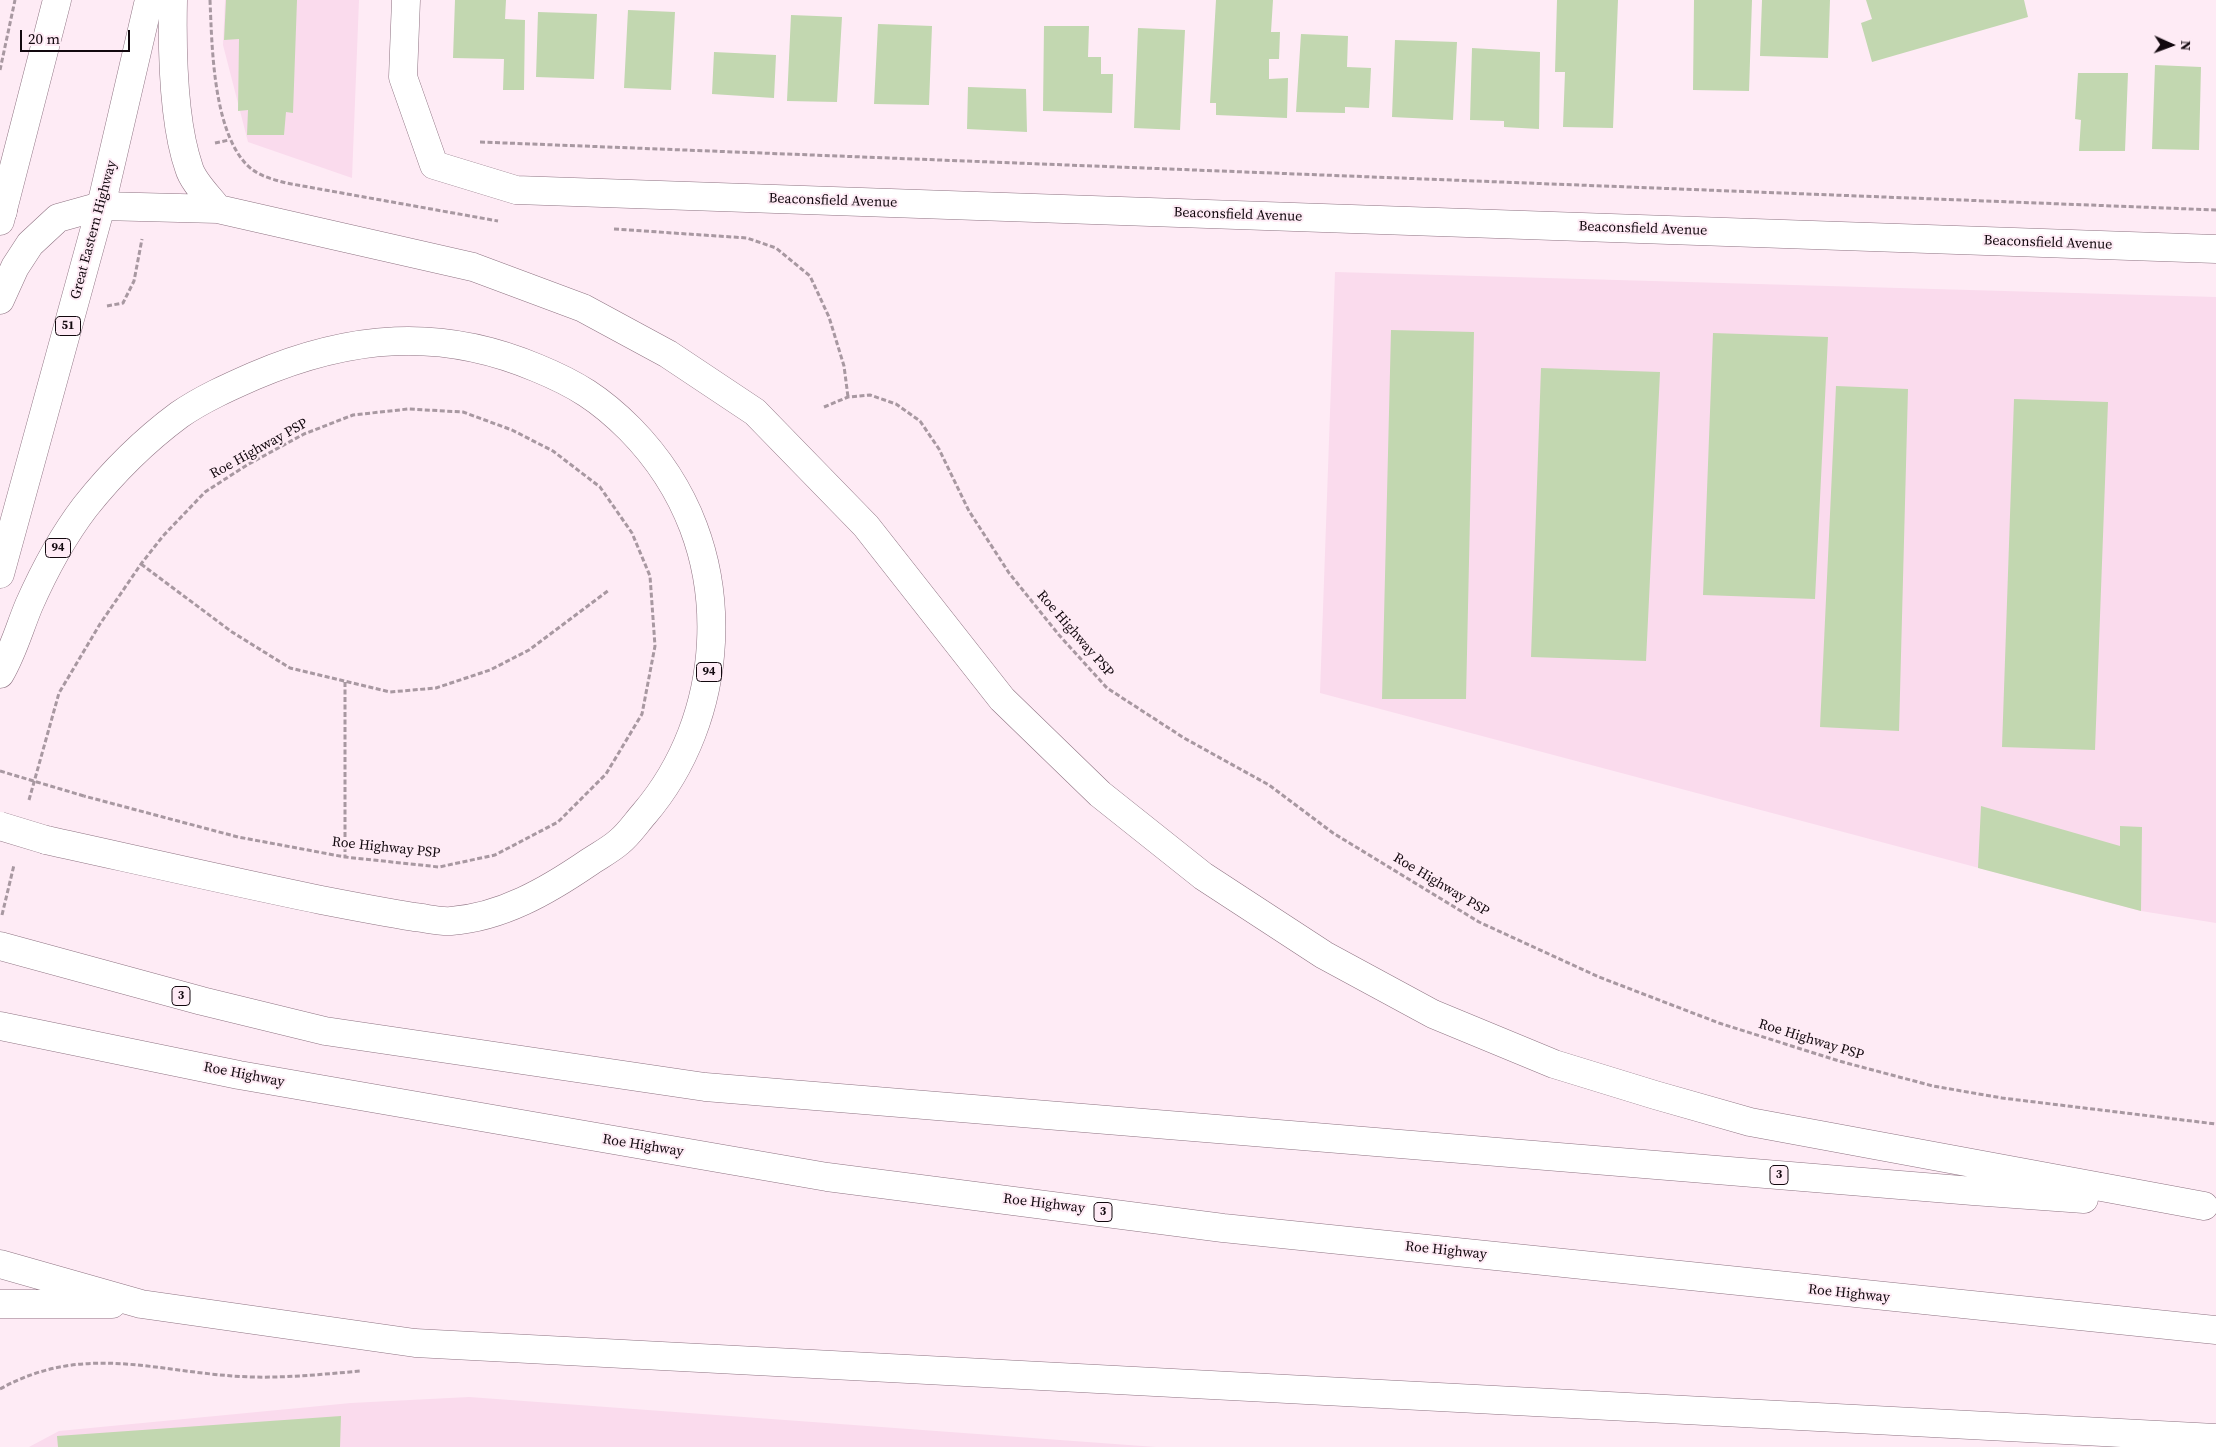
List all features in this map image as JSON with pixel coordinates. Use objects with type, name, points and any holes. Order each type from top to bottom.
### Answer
[{"type":"main road","points":[[1,215],[57,0]]},
{"type":"main road","name":"Great Eastern Highway","points":[[0,574],[101,206],[149,0]]},
{"type":"main road","points":[[174,0],[173,55],[184,149],[189,170],[218,209]]},
{"type":"main road","name":"Beaconsfield Avenue","points":[[406,0],[403,77],[434,165],[516,190],[2216,249]]},
{"type":"main road","points":[[0,300],[15,267],[30,244],[58,218],[101,206],[218,209],[473,267],[583,308],[668,354],[755,412],[866,526],[1002,699],[1100,794],[1203,876],[1324,955],[1432,1014],[1554,1064],[1750,1122],[2210,1207]]},
{"type":"main road","name":"94","points":[[0,674],[13,652],[29,606],[57,550],[84,509],[146,442],[182,413],[237,384],[302,358],[334,348],[376,342],[444,341],[518,360],[593,395],[646,446],[668,474],[685,505],[700,541],[709,581],[712,618],[710,665],[700,713],[682,757],[655,801],[621,841],[552,888],[493,914],[447,922],[323,900],[46,840],[0,826]]},
{"type":"main road","name":"3","points":[[0,946],[39,958],[325,1031],[705,1086],[1973,1192],[2210,1207]]},
{"type":"main road","name":"Roe Highway","points":[[0,1026],[239,1075],[827,1176],[1223,1228],[2216,1330]]},
{"type":"main road","points":[[0,1264],[141,1304],[415,1343],[2216,1438]]},
{"type":"main road","points":[[0,1304],[141,1304]]},
{"type":"path","points":[[0,70],[15,0]]},
{"type":"path","points":[[473,142],[2216,210]]},
{"type":"path","name":"Roe Highway PSP","points":[[824,407],[848,397],[870,396],[896,404],[920,421],[939,449],[969,511],[1009,574],[1059,635],[1107,688],[1184,738],[1270,785],[1333,833],[1479,922],[1599,977],[1718,1022],[1839,1061],[1933,1086],[1994,1096],[2216,1124]]},
{"type":"path","name":"Roe Highway PSP","points":[[0,771],[84,796],[238,837],[345,857],[440,867],[495,855],[558,822],[606,774],[642,714],[655,646],[650,576],[632,533],[600,487],[553,451],[512,430],[463,412],[408,409],[354,415],[304,434],[248,465],[205,492],[163,536],[141,564],[100,624],[59,692],[28,808]]},
{"type":"path","points":[[141,564],[232,632],[290,668],[390,692],[436,688],[472,676],[529,650],[608,590]]},
{"type":"path","points":[[345,682],[345,857]]},
{"type":"path","points":[[0,925],[16,857]]},
{"type":"path","points":[[0,1389],[24,1376],[65,1365],[107,1362],[250,1377],[304,1375]]},
{"type":"shaded area","points":[[225,0],[359,0],[352,178],[248,142],[223,45]]},
{"type":"shaded area","points":[[1335,272],[2216,297],[2216,923],[2141,911],[1320,693]]},
{"type":"shaded area","points":[[469,1397],[1156,1447],[29,1447],[59,1431],[351,1403]]},
{"type":"building","points":[[226,0],[297,0],[293,113],[286,112],[284,135],[247,135],[248,110],[238,111],[239,39],[224,40]]},
{"type":"building","points":[[455,0],[506,0],[505,19],[525,20],[524,90],[503,90],[504,59],[453,58]]},
{"type":"building","points":[[1216,0],[1273,0],[1271,32],[1280,32],[1279,59],[1269,59],[1269,79],[1288,78],[1287,118],[1216,115],[1216,103],[1210,103]]},
{"type":"building","points":[[1557,0],[1618,0],[1613,128],[1563,127],[1565,72],[1555,72]]},
{"type":"building","points":[[1694,0],[1752,0],[1749,91],[1693,90]]},
{"type":"building","points":[[1762,0],[1830,0],[1828,58],[1760,56]]},
{"type":"building","points":[[1866,0],[2024,0],[2028,17],[1872,62],[1861,23],[1872,19]]},
{"type":"building","points":[[628,10],[675,12],[671,90],[624,88]]},
{"type":"building","points":[[538,12],[597,14],[594,79],[536,77]]},
{"type":"building","points":[[791,15],[842,17],[837,102],[787,101]]},
{"type":"building","points":[[878,24],[932,26],[929,105],[874,104]]},
{"type":"building","points":[[1044,26],[1089,26],[1088,57],[1101,57],[1101,74],[1113,74],[1112,113],[1043,111]]},
{"type":"building","points":[[1138,28],[1185,30],[1180,130],[1134,128]]},
{"type":"building","points":[[1301,34],[1348,36],[1347,67],[1371,68],[1369,108],[1345,107],[1345,113],[1296,112]]},
{"type":"building","points":[[1395,40],[1457,42],[1453,120],[1392,117]]},
{"type":"building","points":[[1472,48],[1540,52],[1539,129],[1504,127],[1504,121],[1470,120]]},
{"type":"building","points":[[714,52],[776,55],[774,98],[712,94]]},
{"type":"building","points":[[2155,65],[2201,67],[2199,150],[2152,149]]},
{"type":"building","points":[[2078,73],[2128,73],[2125,151],[2079,151],[2081,120],[2075,119]]},
{"type":"building","points":[[968,87],[1026,89],[1027,132],[967,129]]},
{"type":"building","points":[[1391,330],[1474,332],[1466,699],[1382,699]]},
{"type":"building","points":[[1713,333],[1828,337],[1815,599],[1703,595]]},
{"type":"building","points":[[1541,368],[1660,372],[1646,661],[1531,657]]},
{"type":"building","points":[[1836,386],[1908,389],[1899,731],[1820,727]]},
{"type":"building","points":[[2014,399],[2108,402],[2095,750],[2002,747]]},
{"type":"building","points":[[1981,806],[2120,846],[2120,826],[2142,827],[2141,911],[1978,868]]},
{"type":"building","points":[[341,1416],[340,1447],[58,1447],[57,1436]]}]
